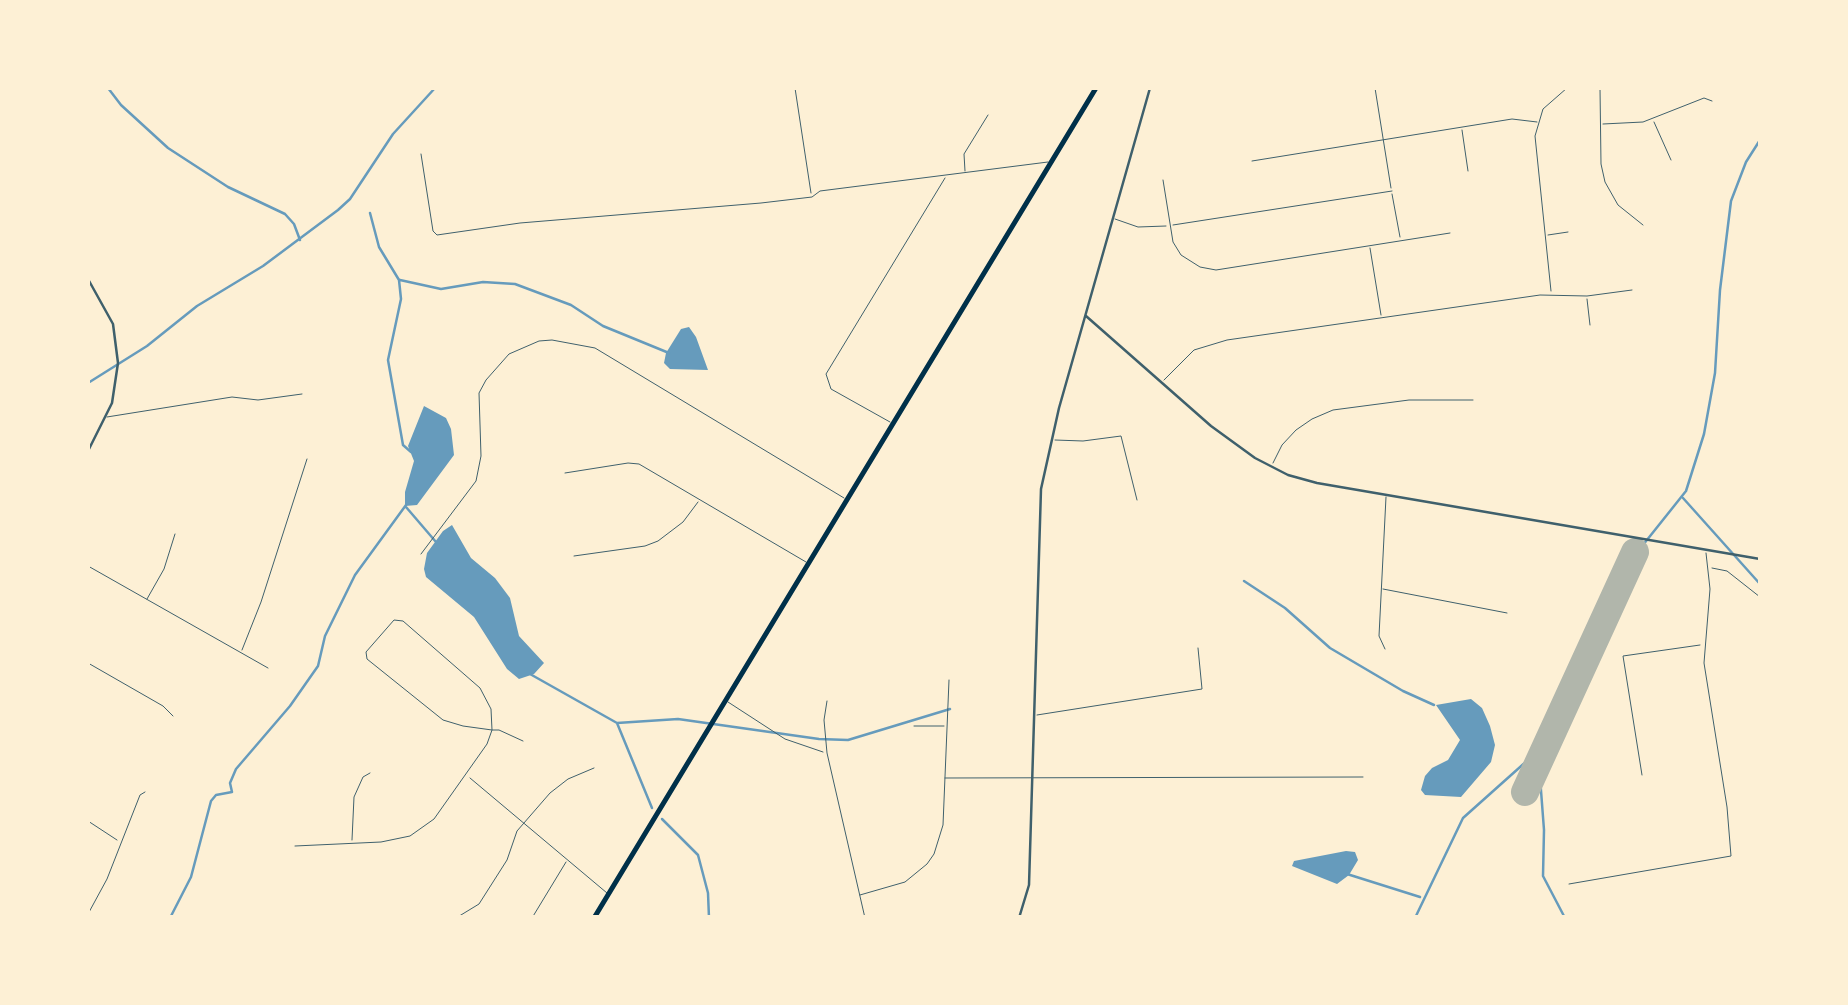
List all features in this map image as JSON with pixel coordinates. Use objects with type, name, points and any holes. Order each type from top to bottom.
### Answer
[{"type":"highway","points":[[594,918],[1096,88]]},
{"type":"street","points":[[795,88],[812,196]]},
{"type":"street","points":[[1019,918],[1029,885],[1041,489],[1085,315],[1150,88]]},
{"type":"street","points":[[1376,88],[1400,240]]},
{"type":"street","points":[[1551,295],[1535,142],[1538,122],[1548,103],[1567,88]]},
{"type":"street","points":[[1600,88],[1601,164],[1608,189],[1624,212],[1643,226]]},
{"type":"street","points":[[1600,124],[1653,119],[1704,98],[1712,101]]},
{"type":"street","points":[[965,173],[964,154],[988,116]]},
{"type":"street","points":[[1653,119],[1671,160]]},
{"type":"street","points":[[1252,160],[1504,120],[1538,122]]},
{"type":"street","points":[[1462,128],[1468,171]]},
{"type":"street","points":[[421,154],[436,234],[812,196],[820,191],[1051,162]]},
{"type":"street","points":[[893,423],[831,389],[826,374],[947,175]]},
{"type":"street","points":[[1163,180],[1170,225],[1181,255],[1200,268],[1450,233]]},
{"type":"street","points":[[1113,218],[1138,227],[1170,225],[1392,191]]},
{"type":"street","points":[[1545,235],[1568,232]]},
{"type":"street","points":[[1369,244],[1381,318]]},
{"type":"street","points":[[88,279],[107,311],[116,340],[117,383],[107,417],[88,451]]},
{"type":"street","points":[[1162,383],[1183,358],[1207,345],[1551,295],[1587,296],[1632,290]]},
{"type":"street","points":[[1587,296],[1590,325]]},
{"type":"street","points":[[1085,315],[1211,426],[1272,466],[1317,482],[1760,560]]},
{"type":"street","points":[[421,554],[476,482],[482,456],[480,394],[486,380],[509,354],[539,341],[596,348],[847,499]]},
{"type":"street","points":[[107,417],[232,397],[258,400],[302,394]]},
{"type":"street","points":[[1272,466],[1296,430],[1333,410],[1410,400],[1473,400]]},
{"type":"street","points":[[1052,440],[1121,436],[1136,500]]},
{"type":"street","points":[[241,651],[307,459]]},
{"type":"street","points":[[565,473],[639,464],[808,563]]},
{"type":"street","points":[[1384,650],[1379,636],[1386,494]]},
{"type":"street","points":[[574,556],[658,541],[676,529],[700,500]]},
{"type":"street","points":[[147,599],[164,569],[174,534]]},
{"type":"street","points":[[1569,884],[1731,856],[1703,645],[1710,590],[1706,550]]},
{"type":"street","points":[[88,566],[268,668]]},
{"type":"street","points":[[1709,568],[1727,572],[1760,598]]},
{"type":"street","points":[[1381,588],[1507,613]]},
{"type":"street","points":[[295,846],[410,836],[434,819],[488,744],[492,730],[491,709],[480,688],[403,621],[394,620],[366,652],[367,659],[443,720],[492,730],[499,730],[523,741]]},
{"type":"street","points":[[1642,775],[1623,656],[1703,645]]},
{"type":"street","points":[[1034,716],[1202,689],[1198,648]]},
{"type":"street","points":[[88,663],[163,706],[173,716]]},
{"type":"street","points":[[860,895],[906,882],[930,860],[943,826],[950,680]]},
{"type":"street","points":[[726,700],[785,739],[827,753]]},
{"type":"street","points":[[828,701],[824,720],[827,753],[865,918]]},
{"type":"street","points":[[914,726],[947,726]]},
{"type":"street","points":[[456,918],[480,904],[507,860],[514,836],[557,786],[594,768]]},
{"type":"street","points":[[352,844],[354,797],[370,773]]},
{"type":"street","points":[[468,776],[608,894]]},
{"type":"street","points":[[944,778],[1363,778]]},
{"type":"street","points":[[88,914],[144,792]]},
{"type":"street","points":[[88,821],[120,842]]},
{"type":"street","points":[[532,918],[568,859]]},
{"type":"water","points":[[689,327],[708,370],[670,369],[664,363],[681,329]]},
{"type":"water","points":[[424,406],[446,418],[454,455],[417,505],[405,506],[414,461],[408,446]]},
{"type":"water","points":[[452,525],[471,558],[495,578],[510,598],[519,636],[544,663],[534,674],[519,679],[507,669],[474,617],[426,577],[427,553]]},
{"type":"water","points":[[1471,699],[1482,708],[1490,726],[1495,745],[1491,762],[1461,797],[1425,795],[1421,790],[1425,776],[1448,760],[1460,740],[1436,705]]},
{"type":"water","points":[[1355,852],[1358,860],[1349,875],[1337,884],[1292,866],[1294,861]]},
{"type":"waterway","points":[[108,88],[168,148],[228,187],[285,214],[300,240]]},
{"type":"waterway","points":[[88,383],[147,346],[197,306],[263,266],[338,210],[350,199],[393,134],[435,88]]},
{"type":"waterway","points":[[1415,918],[1463,818],[1538,751],[1557,726],[1595,652],[1623,570],[1686,491],[1704,434],[1715,373],[1731,201],[1746,162],[1760,140]]},
{"type":"waterway","points":[[370,213],[379,247],[399,280],[401,299],[388,360],[403,445],[411,452]]},
{"type":"waterway","points":[[400,280],[441,289],[483,282],[515,284],[571,305],[603,326],[669,353]]},
{"type":"waterway","points":[[1683,498],[1760,584]]},
{"type":"waterway","points":[[170,918],[191,877],[211,801],[216,795],[232,792],[230,783],[236,769],[290,706],[318,666],[325,636],[355,575],[406,505]]},
{"type":"waterway","points":[[406,507],[436,542]]},
{"type":"waterway","points":[[1244,581],[1285,608],[1330,648],[1434,705]]},
{"type":"waterway","points":[[530,674],[617,723],[652,808]]},
{"type":"waterway","points":[[617,723],[678,719],[848,740],[950,709]]},
{"type":"waterway","points":[[1538,751],[1543,876],[1565,918]]},
{"type":"waterway","points":[[662,819],[698,855],[708,893],[709,918]]},
{"type":"waterway","points":[[1347,874],[1420,897]]},
{"type":"runway","points":[[1525,792],[1635,552]]}]
